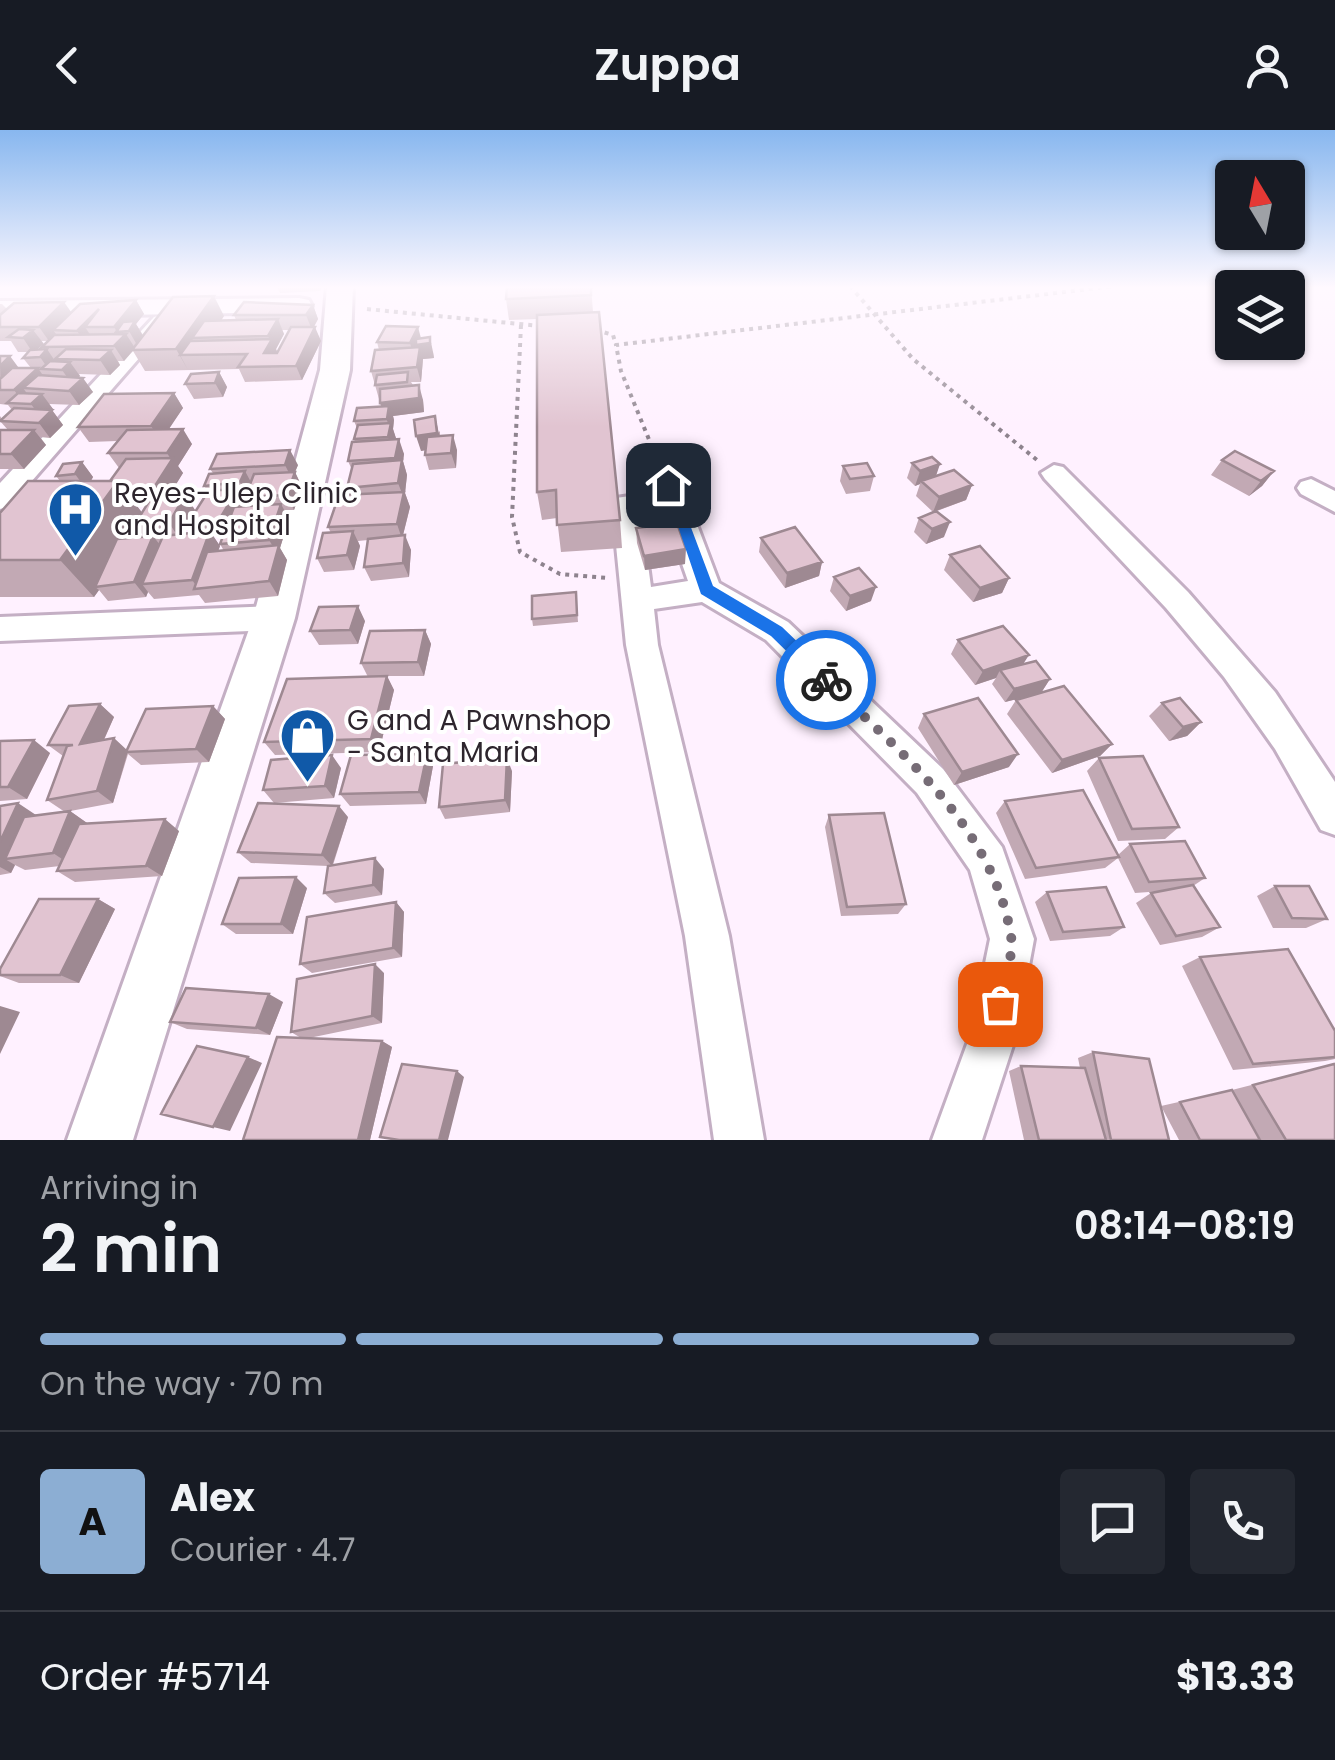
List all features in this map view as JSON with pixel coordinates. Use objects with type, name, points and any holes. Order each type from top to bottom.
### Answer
[{"type":"main road","points":[[100,1140],[274,618],[313,468],[330,333]]},
{"type":"street","points":[[0,500],[150,333]]},
{"type":"street","points":[[1054,474],[1136,554],[1258,698],[1289,738],[1335,818]]},
{"type":"street","points":[[706,590],[670,492],[626,506],[642,645],[707,936],[739,1140]]},
{"type":"street","points":[[636,588],[706,590],[776,631],[930,781],[988,860],[1012,939],[993,1036],[957,1140]]},
{"type":"street","points":[[0,629],[274,618]]},
{"type":"path","points":[[521,333],[512,517],[520,552],[560,574],[636,588]]},
{"type":"path","points":[[606,333],[612,335],[621,371],[670,492]]},
{"type":"path","points":[[616,345],[715,333]]},
{"type":"path","points":[[890,333],[920,368],[972,414],[1054,474]]},
{"type":"building","points":[[13,333],[29,333],[23,338],[8,337]]},
{"type":"building","points":[[145,333],[187,333],[176,349],[132,350]]},
{"type":"building","points":[[195,333],[270,333],[268,336],[192,338]]},
{"type":"building","points":[[288,333],[312,333],[296,366],[238,367],[247,354],[180,355],[190,341],[272,339],[264,353],[277,353]]},
{"type":"building","points":[[382,333],[415,333],[410,343],[377,342]]},
{"type":"building","points":[[537,333],[601,333],[620,520],[557,525],[556,490],[537,492]]},
{"type":"building","points":[[126,334],[114,346],[42,347],[54,335]]},
{"type":"building","points":[[430,337],[430,343],[416,345],[416,339]]},
{"type":"building","points":[[420,347],[417,367],[371,371],[375,350]]},
{"type":"building","points":[[47,349],[40,357],[23,358],[30,350]]},
{"type":"building","points":[[66,349],[111,350],[100,360],[55,359]]},
{"type":"building","points":[[50,361],[70,362],[62,370],[41,369]]},
{"type":"building","points":[[12,368],[38,368],[14,390],[0,390],[0,379]]},
{"type":"building","points":[[219,372],[215,383],[185,384],[191,374]]},
{"type":"building","points":[[408,372],[407,382],[375,385],[377,375]]},
{"type":"building","points":[[38,375],[83,378],[69,391],[23,388]]},
{"type":"building","points":[[419,385],[419,398],[380,403],[380,389]]},
{"type":"building","points":[[18,393],[42,394],[31,404],[7,403]]},
{"type":"building","points":[[174,393],[151,426],[78,427],[104,394]]},
{"type":"building","points":[[389,406],[387,419],[354,421],[357,408]]},
{"type":"building","points":[[14,408],[52,410],[39,423],[0,421]]},
{"type":"building","points":[[435,416],[437,433],[416,436],[414,420]]},
{"type":"building","points":[[391,423],[388,437],[354,439],[358,425]]},
{"type":"building","points":[[183,429],[167,453],[108,453],[127,430]]},
{"type":"building","points":[[0,430],[34,430],[11,454],[0,454]]},
{"type":"building","points":[[453,435],[451,453],[425,455],[427,437]]},
{"type":"building","points":[[399,439],[395,458],[348,461],[352,442]]},
{"type":"building","points":[[290,450],[285,465],[210,469],[217,454]]},
{"type":"building","points":[[1235,451],[1274,471],[1261,481],[1222,460]]},
{"type":"building","points":[[932,457],[940,464],[920,471],[912,463]]},
{"type":"building","points":[[173,458],[153,489],[125,489],[118,481],[110,481],[126,459]]},
{"type":"building","points":[[402,460],[398,483],[347,488],[353,464]]},
{"type":"building","points":[[82,462],[75,474],[56,476],[63,464]]},
{"type":"building","points":[[867,463],[874,476],[850,479],[843,466]]},
{"type":"building","points":[[954,470],[972,485],[939,497],[921,481]]},
{"type":"building","points":[[245,471],[240,482],[204,486],[209,474]]},
{"type":"building","points":[[295,472],[287,495],[245,497],[254,474]]},
{"type":"building","points":[[28,481],[118,481],[60,560],[0,560],[0,513]]},
{"type":"building","points":[[209,490],[237,490],[219,520],[190,520]]},
{"type":"building","points":[[404,492],[397,524],[328,527],[339,495]]},
{"type":"building","points":[[153,495],[185,495],[169,523],[135,524]]},
{"type":"building","points":[[281,504],[269,540],[220,544],[234,507]]},
{"type":"building","points":[[936,511],[950,522],[932,529],[919,518]]},
{"type":"building","points":[[677,523],[686,549],[644,556],[636,528]]},
{"type":"building","points":[[795,527],[822,562],[787,573],[761,538]]},
{"type":"building","points":[[210,531],[192,580],[142,584],[163,536]]},
{"type":"building","points":[[353,531],[347,555],[317,558],[323,533]]},
{"type":"building","points":[[405,535],[403,563],[364,567],[368,539]]},
{"type":"building","points":[[153,536],[134,582],[95,587],[117,539]]},
{"type":"building","points":[[279,545],[269,581],[194,589],[207,552]]},
{"type":"building","points":[[980,546],[1009,578],[980,588],[950,555]]},
{"type":"building","points":[[859,568],[876,587],[850,596],[834,577]]},
{"type":"building","points":[[576,592],[577,615],[532,619],[532,596]]},
{"type":"building","points":[[358,606],[350,630],[310,631],[319,607]]},
{"type":"building","points":[[1003,626],[1029,655],[983,671],[958,640]]},
{"type":"building","points":[[425,630],[418,662],[361,663],[370,631]]},
{"type":"building","points":[[1036,661],[1050,679],[1014,689],[1000,670]]},
{"type":"building","points":[[387,676],[371,739],[264,742],[287,679]]},
{"type":"building","points":[[1064,686],[1112,744],[1062,760],[1016,700]]},
{"type":"building","points":[[978,698],[1018,754],[962,772],[924,714]]},
{"type":"building","points":[[1180,698],[1201,722],[1183,727],[1162,703]]},
{"type":"building","points":[[100,704],[80,744],[114,738],[97,791],[47,800],[67,746],[73,745],[48,745],[69,706]]},
{"type":"building","points":[[213,706],[196,749],[126,752],[146,709]]},
{"type":"building","points":[[34,740],[8,787],[0,787],[0,741]]},
{"type":"building","points":[[427,754],[419,792],[340,794],[351,755]]},
{"type":"building","points":[[332,755],[325,786],[263,790],[271,760]]},
{"type":"building","points":[[1143,756],[1179,827],[1132,829],[1099,758]]},
{"type":"building","points":[[507,758],[505,800],[439,807],[443,764]]},
{"type":"building","points":[[1083,790],[1119,857],[1036,868],[1005,801]]},
{"type":"building","points":[[18,803],[0,842],[0,806]]},
{"type":"building","points":[[258,803],[339,806],[322,855],[238,852]]},
{"type":"building","points":[[70,811],[53,853],[5,859],[24,817]]},
{"type":"building","points":[[884,813],[906,904],[847,907],[829,815]]},
{"type":"building","points":[[165,819],[146,866],[57,871],[79,824]]},
{"type":"building","points":[[1185,841],[1205,878],[1149,882],[1130,844]]},
{"type":"building","points":[[375,858],[373,885],[324,893],[328,866]]},
{"type":"building","points":[[296,877],[281,924],[222,924],[239,878]]},
{"type":"building","points":[[1193,885],[1220,927],[1176,936],[1151,893]]},
{"type":"building","points":[[1275,886],[1309,886],[1327,919],[1292,918]]},
{"type":"building","points":[[1106,887],[1124,927],[1063,932],[1047,892]]},
{"type":"building","points":[[39,899],[98,899],[60,975],[0,975],[0,969]]},
{"type":"building","points":[[396,902],[393,948],[300,964],[307,917]]},
{"type":"building","points":[[1288,949],[1335,1031],[1335,1057],[1253,1064],[1200,957]]},
{"type":"building","points":[[375,964],[372,1016],[291,1032],[297,979]]},
{"type":"building","points":[[186,988],[269,994],[256,1028],[170,1022]]},
{"type":"building","points":[[277,1037],[382,1041],[358,1140],[243,1140]]},
{"type":"building","points":[[197,1046],[248,1057],[213,1127],[161,1114]]},
{"type":"building","points":[[1093,1052],[1149,1059],[1169,1140],[1111,1140]]},
{"type":"building","points":[[402,1064],[457,1071],[439,1140],[380,1137]]},
{"type":"building","points":[[1334,1064],[1335,1140],[1286,1140],[1253,1085]]},
{"type":"building","points":[[1021,1066],[1085,1068],[1106,1140],[1039,1140]]},
{"type":"building","points":[[1232,1090],[1260,1140],[1200,1140],[1180,1102]]},
{"type":"way so far","points":[[826,680],[930,781],[988,860],[1012,939],[1000,1004]]},
{"type":"place","name":"Reyes-Ulep Clinic and Hospital","points":[[75,558]]},
{"type":"place","name":"G and A Pawnshop - Santa Maria","points":[[308,785]]},
{"type":"route","points":[[668,485],[706,590],[776,631],[826,680]]}]
